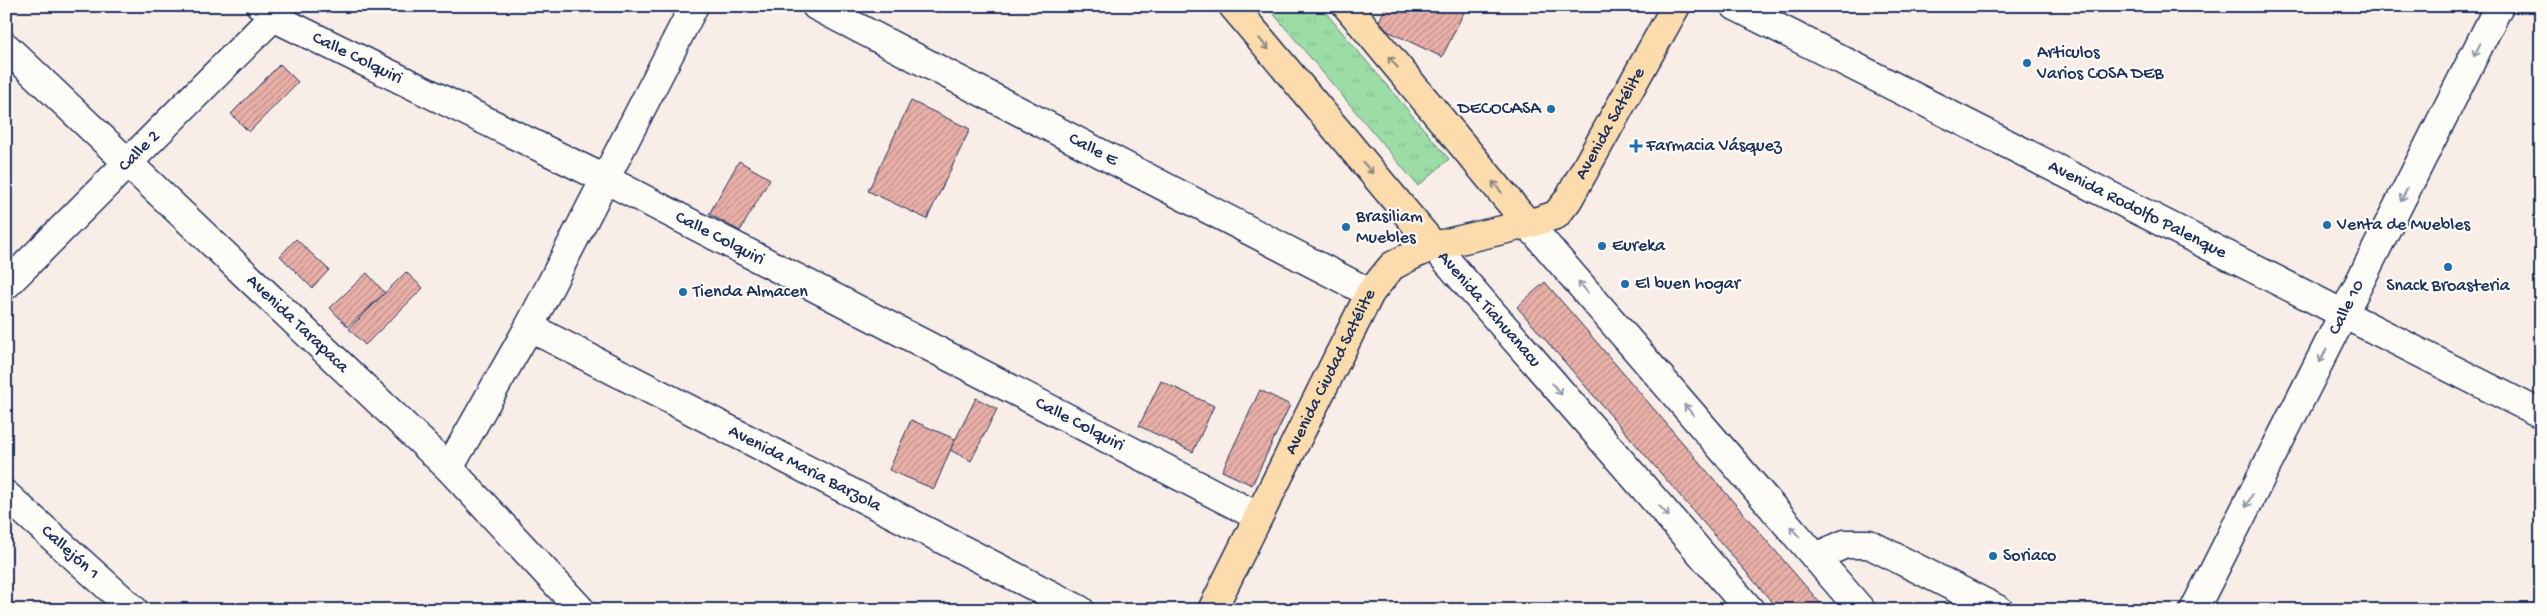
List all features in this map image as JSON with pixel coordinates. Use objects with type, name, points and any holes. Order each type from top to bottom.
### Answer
[{"type":"main road","name":"Avenida Tiahuanacu","points":[[1232,6],[1434,246]]},
{"type":"main road","points":[[1347,6],[1528,224]]},
{"type":"main road","name":"Avenida Satélite","points":[[1528,224],[1556,215],[1568,200],[1676,6]]},
{"type":"main road","name":"Avenida Ciudad Satélite","points":[[1212,610],[1257,516],[1370,293],[1392,266],[1434,246],[1528,224]]},
{"type":"street","points":[[449,468],[529,327],[694,6]]},
{"type":"street","name":"Calle E","points":[[816,6],[1370,293]]},
{"type":"street","name":"Avenida Rodolfo Palenque","points":[[1735,6],[2541,414]]},
{"type":"street","name":"Calle 10","points":[[2194,610],[2499,6]]},
{"type":"street","name":"Calle Colquiri","points":[[267,11],[605,179],[1257,516]]},
{"type":"street","name":"Calle 2","points":[[6,285],[127,163],[267,11]]},
{"type":"street","name":"Avenida Tarapaca","points":[[6,47],[449,468],[581,610]]},
{"type":"street","points":[[1528,224],[1861,610]]},
{"type":"street","name":"Avenida Tiahuanacu","points":[[1434,246],[1750,610]]},
{"type":"street","name":"Avenida Maria Barzola","points":[[529,327],[1080,610]]},
{"type":"street","name":"Callejón 1","points":[[6,495],[134,610]]},
{"type":"street","points":[[1816,557],[1845,544],[1870,544],[1999,610]]},
{"type":"green space","points":[[1267,6],[1320,6],[1449,159],[1418,186]]},
{"type":"building","points":[[1386,6],[1467,6],[1442,57],[1377,26]]},
{"type":"building","points":[[280,64],[298,82],[249,132],[231,114]]},
{"type":"building","points":[[911,101],[970,129],[927,219],[868,191]]},
{"type":"building","points":[[739,161],[770,179],[740,231],[709,214]]},
{"type":"building","points":[[296,239],[329,270],[312,288],[280,256]]},
{"type":"building","points":[[406,272],[423,288],[365,345],[349,329]]},
{"type":"building","points":[[367,273],[385,293],[348,327],[330,308]]},
{"type":"building","points":[[1545,282],[1826,610],[1779,610],[1517,307]]},
{"type":"building","points":[[1161,381],[1214,406],[1193,452],[1139,426]]},
{"type":"building","points":[[1260,390],[1290,405],[1252,485],[1222,471]]},
{"type":"building","points":[[976,398],[997,409],[971,461],[950,450]]},
{"type":"building","points":[[911,420],[955,439],[934,489],[889,470]]},
{"type":"place","name":"Articulos Varios COSA DEB","points":[[2027,63]]},
{"type":"place","name":"DECOCASA","points":[[1551,109]]},
{"type":"place","name":"Farmacia Vásquez","points":[[1636,146]]},
{"type":"place","name":"Venta de Muebles","points":[[2327,225]]},
{"type":"place","name":"Brasiliam Muebles","points":[[1346,227]]},
{"type":"place","name":"Eureka","points":[[1602,246]]},
{"type":"place","name":"Snack Broasteria","points":[[2448,267]]},
{"type":"place","name":"El buen hogar","points":[[1625,284]]},
{"type":"place","name":"Tienda Almacen","points":[[683,292]]},
{"type":"place","name":"Soriaco","points":[[1993,556]]}]
